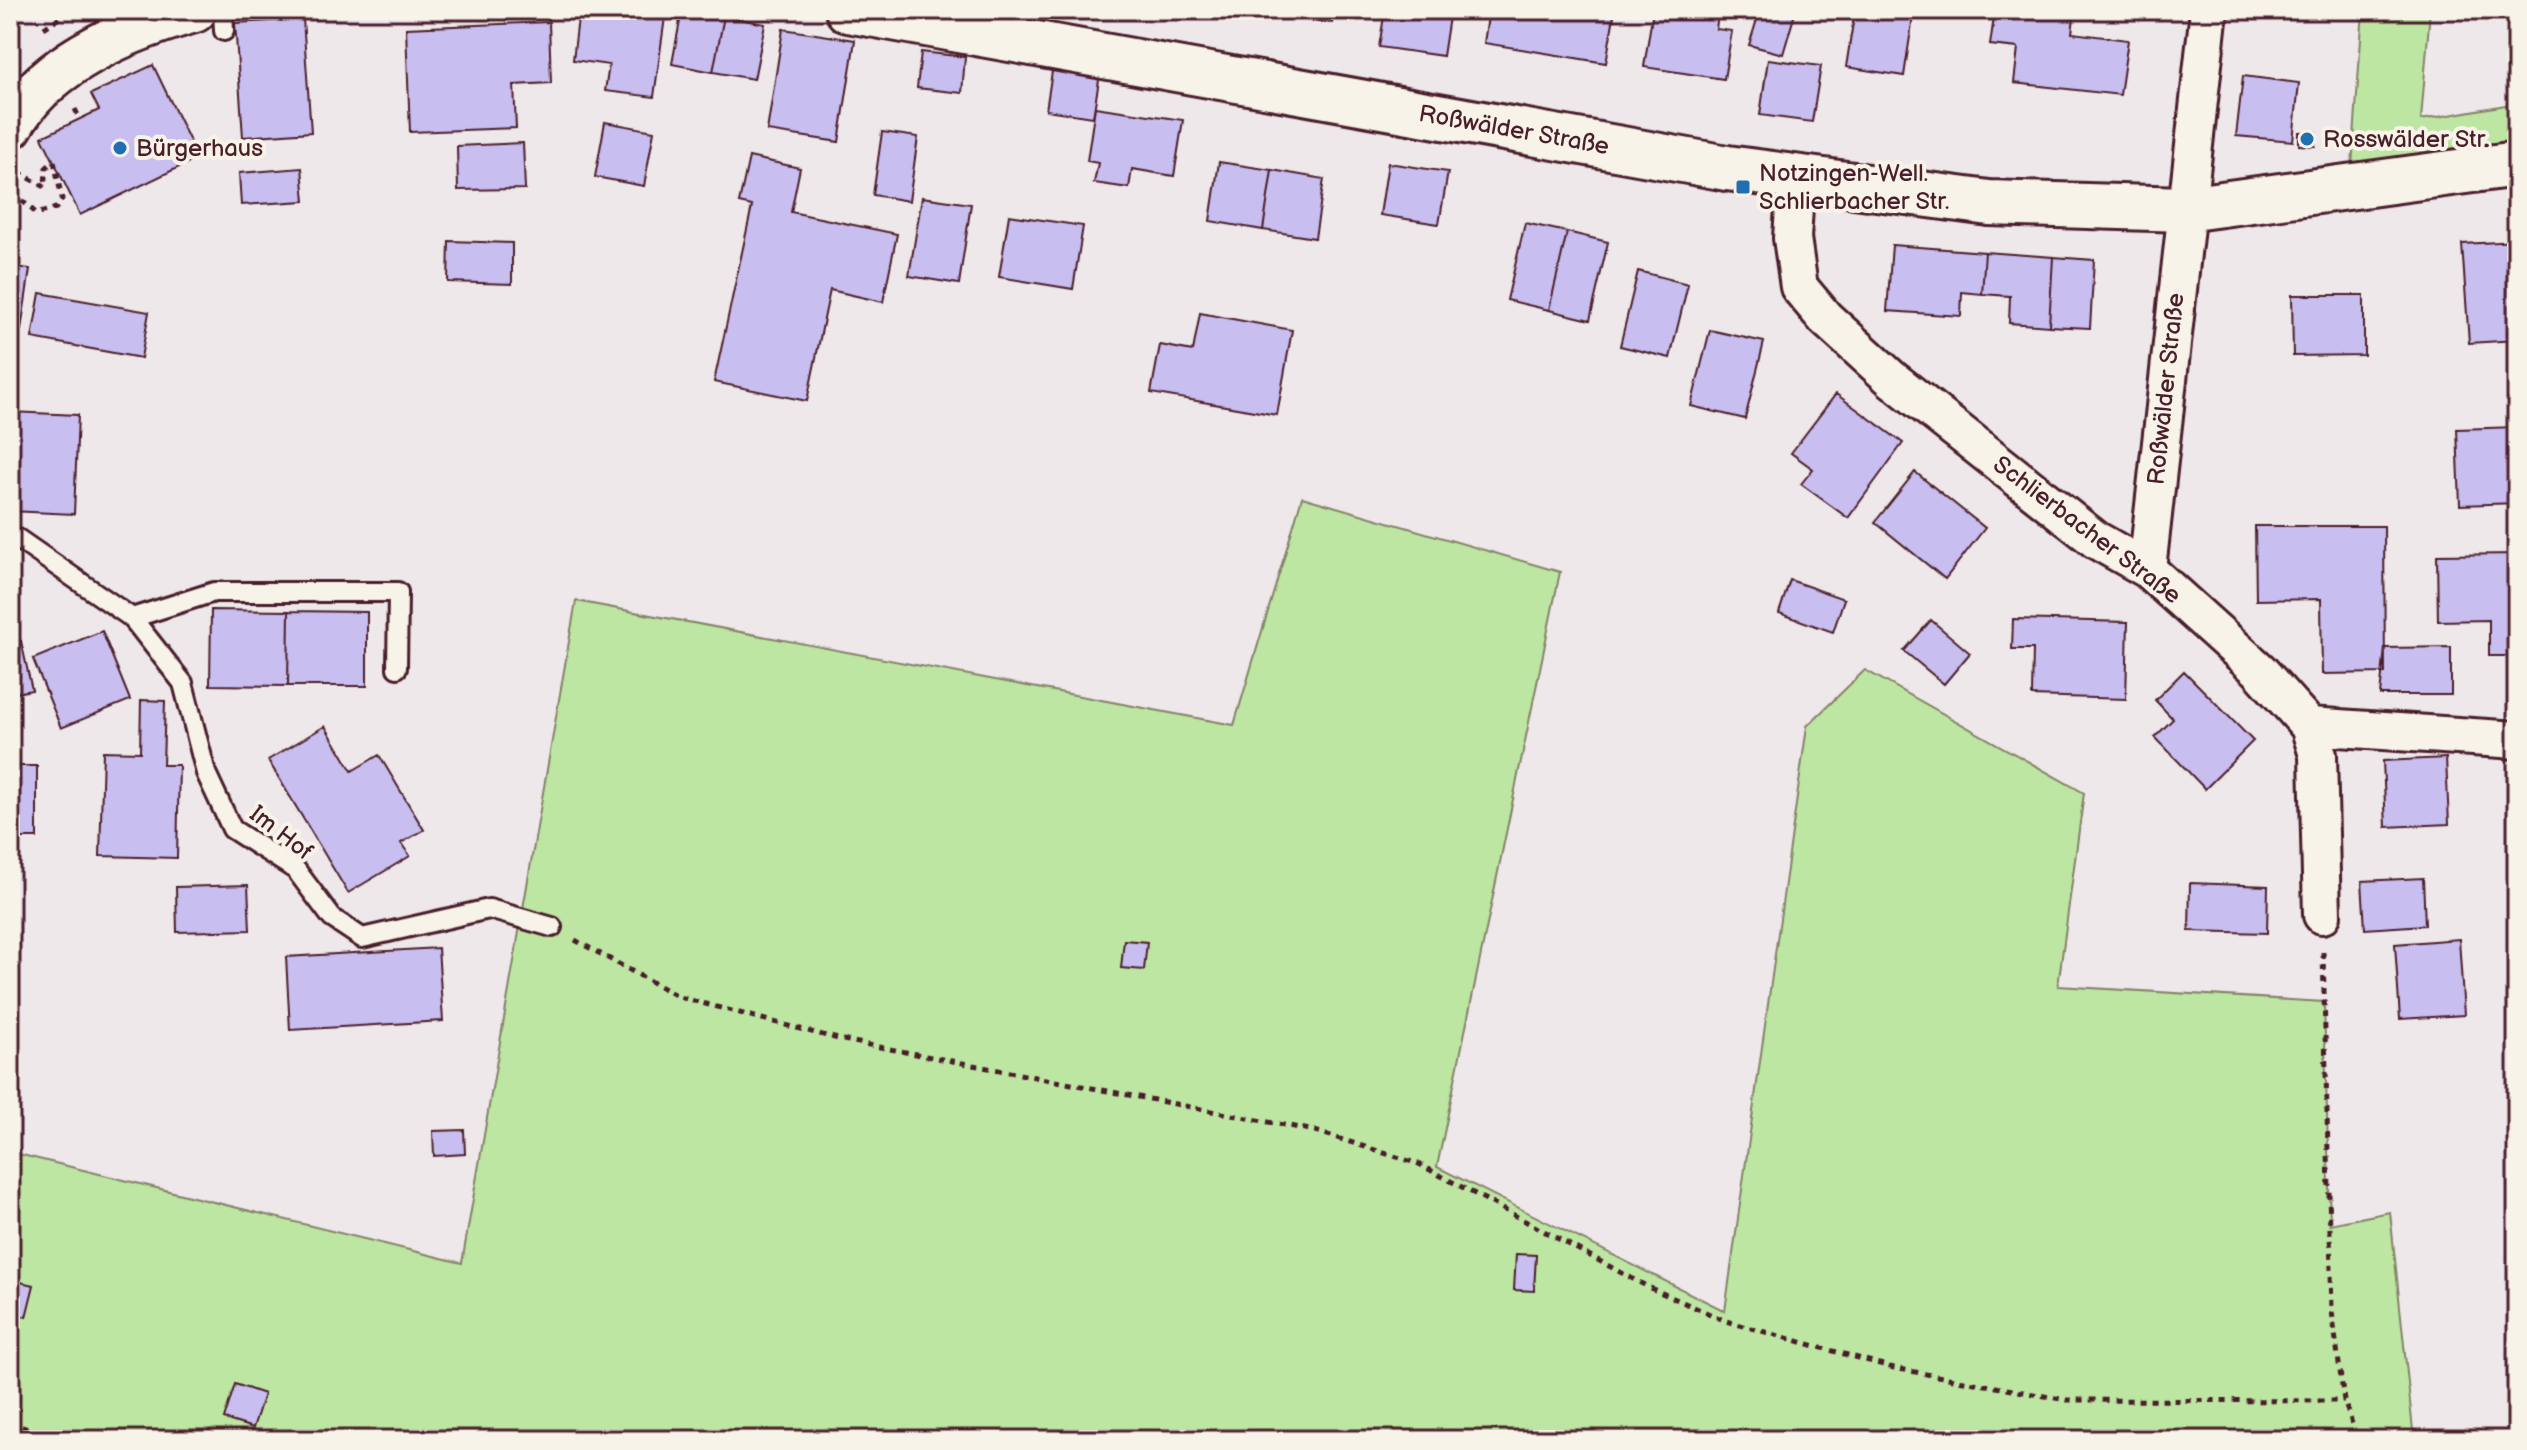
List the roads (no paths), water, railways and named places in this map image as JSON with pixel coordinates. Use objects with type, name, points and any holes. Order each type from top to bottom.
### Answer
[{"type":"street","name":"Roßwälder Straße","points":[[848,10],[1796,178],[1989,203],[2185,209],[2517,164]]},
{"type":"street","name":"Roßwälder Straße","points":[[2147,569],[2209,10]]},
{"type":"street","points":[[14,125],[85,55],[156,21],[209,21]]},
{"type":"street","name":"Schlierbacher Straße","points":[[1796,178],[1792,238],[1799,287],[1825,318],[1892,379],[2096,540],[2147,569],[2259,670],[2309,726],[2318,755],[2322,915]]},
{"type":"street","points":[[2309,726],[2517,740]]},
{"type":"lane","points":[[209,21],[223,10]]},
{"type":"lane","name":"Im Hof","points":[[10,538],[18,539],[132,618],[183,683],[206,773],[232,829],[296,870],[332,918],[362,938],[489,909],[552,927]]},
{"type":"lane","points":[[132,618],[214,592],[398,592],[397,668]]},
{"type":"place","name":"Rosswälder Str.","points":[[2307,139]]},
{"type":"place","name":"Bürgerhaus","points":[[120,148]]},
{"type":"place","name":"Notzingen-Well. Schlierbacher Str.","points":[[1743,187]]}]
